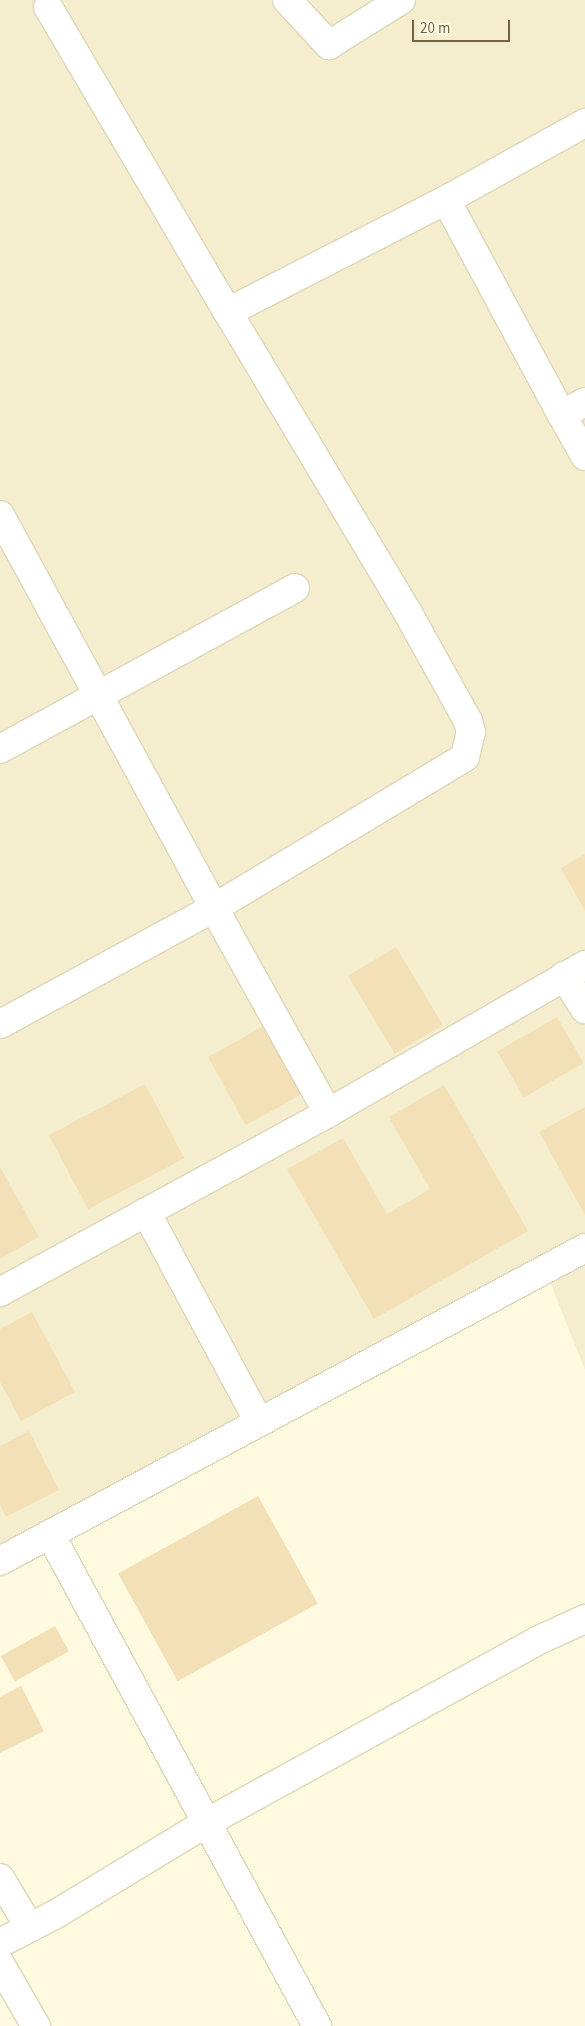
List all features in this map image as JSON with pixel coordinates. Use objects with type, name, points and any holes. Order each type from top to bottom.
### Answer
[{"type":"street","points":[[287,0],[329,45],[401,0]]},
{"type":"street","points":[[0,1024],[214,908],[454,764],[465,756],[471,732],[468,721],[408,614],[48,7]]},
{"type":"street","points":[[228,312],[446,200],[585,123]]},
{"type":"street","points":[[446,200],[585,456]]},
{"type":"street","points":[[562,415],[585,402]]},
{"type":"street","points":[[0,515],[328,1113]]},
{"type":"street","points":[[0,749],[295,588]]},
{"type":"street","points":[[0,1292],[328,1113],[574,971],[585,1009]]},
{"type":"street","points":[[146,1212],[258,1422]]},
{"type":"street","points":[[0,1561],[585,1248]]},
{"type":"street","points":[[50,1534],[317,2026]]},
{"type":"street","points":[[0,1943],[30,1928],[206,1823],[538,1640],[585,1619]]},
{"type":"street","points":[[0,1878],[30,1928]]},
{"type":"street","points":[[0,1964],[36,2026]]},
{"type":"shaded area","points":[[0,0],[585,0],[585,1370],[549,1279],[0,1575]]},
{"type":"building","points":[[585,854],[585,911],[561,868]]},
{"type":"building","points":[[396,947],[443,1025],[395,1054],[348,976]]},
{"type":"building","points":[[557,1017],[584,1063],[524,1097],[497,1052]]},
{"type":"building","points":[[264,1026],[302,1094],[246,1125],[208,1057]]},
{"type":"building","points":[[145,1084],[184,1158],[88,1209],[49,1135]]},
{"type":"building","points":[[444,1085],[528,1231],[374,1319],[287,1169],[343,1138],[387,1214],[430,1189],[389,1117]]},
{"type":"building","points":[[585,1107],[585,1215],[539,1132]]},
{"type":"building","points":[[0,1167],[39,1237],[0,1259]]},
{"type":"building","points":[[32,1312],[75,1392],[21,1421],[0,1382],[0,1329]]},
{"type":"building","points":[[29,1431],[59,1490],[6,1517],[0,1505],[0,1446]]},
{"type":"building","points":[[258,1496],[318,1604],[178,1681],[118,1574]]},
{"type":"building","points":[[55,1626],[69,1651],[15,1681],[1,1656]]},
{"type":"building","points":[[21,1686],[44,1731],[0,1753],[0,1697]]}]
